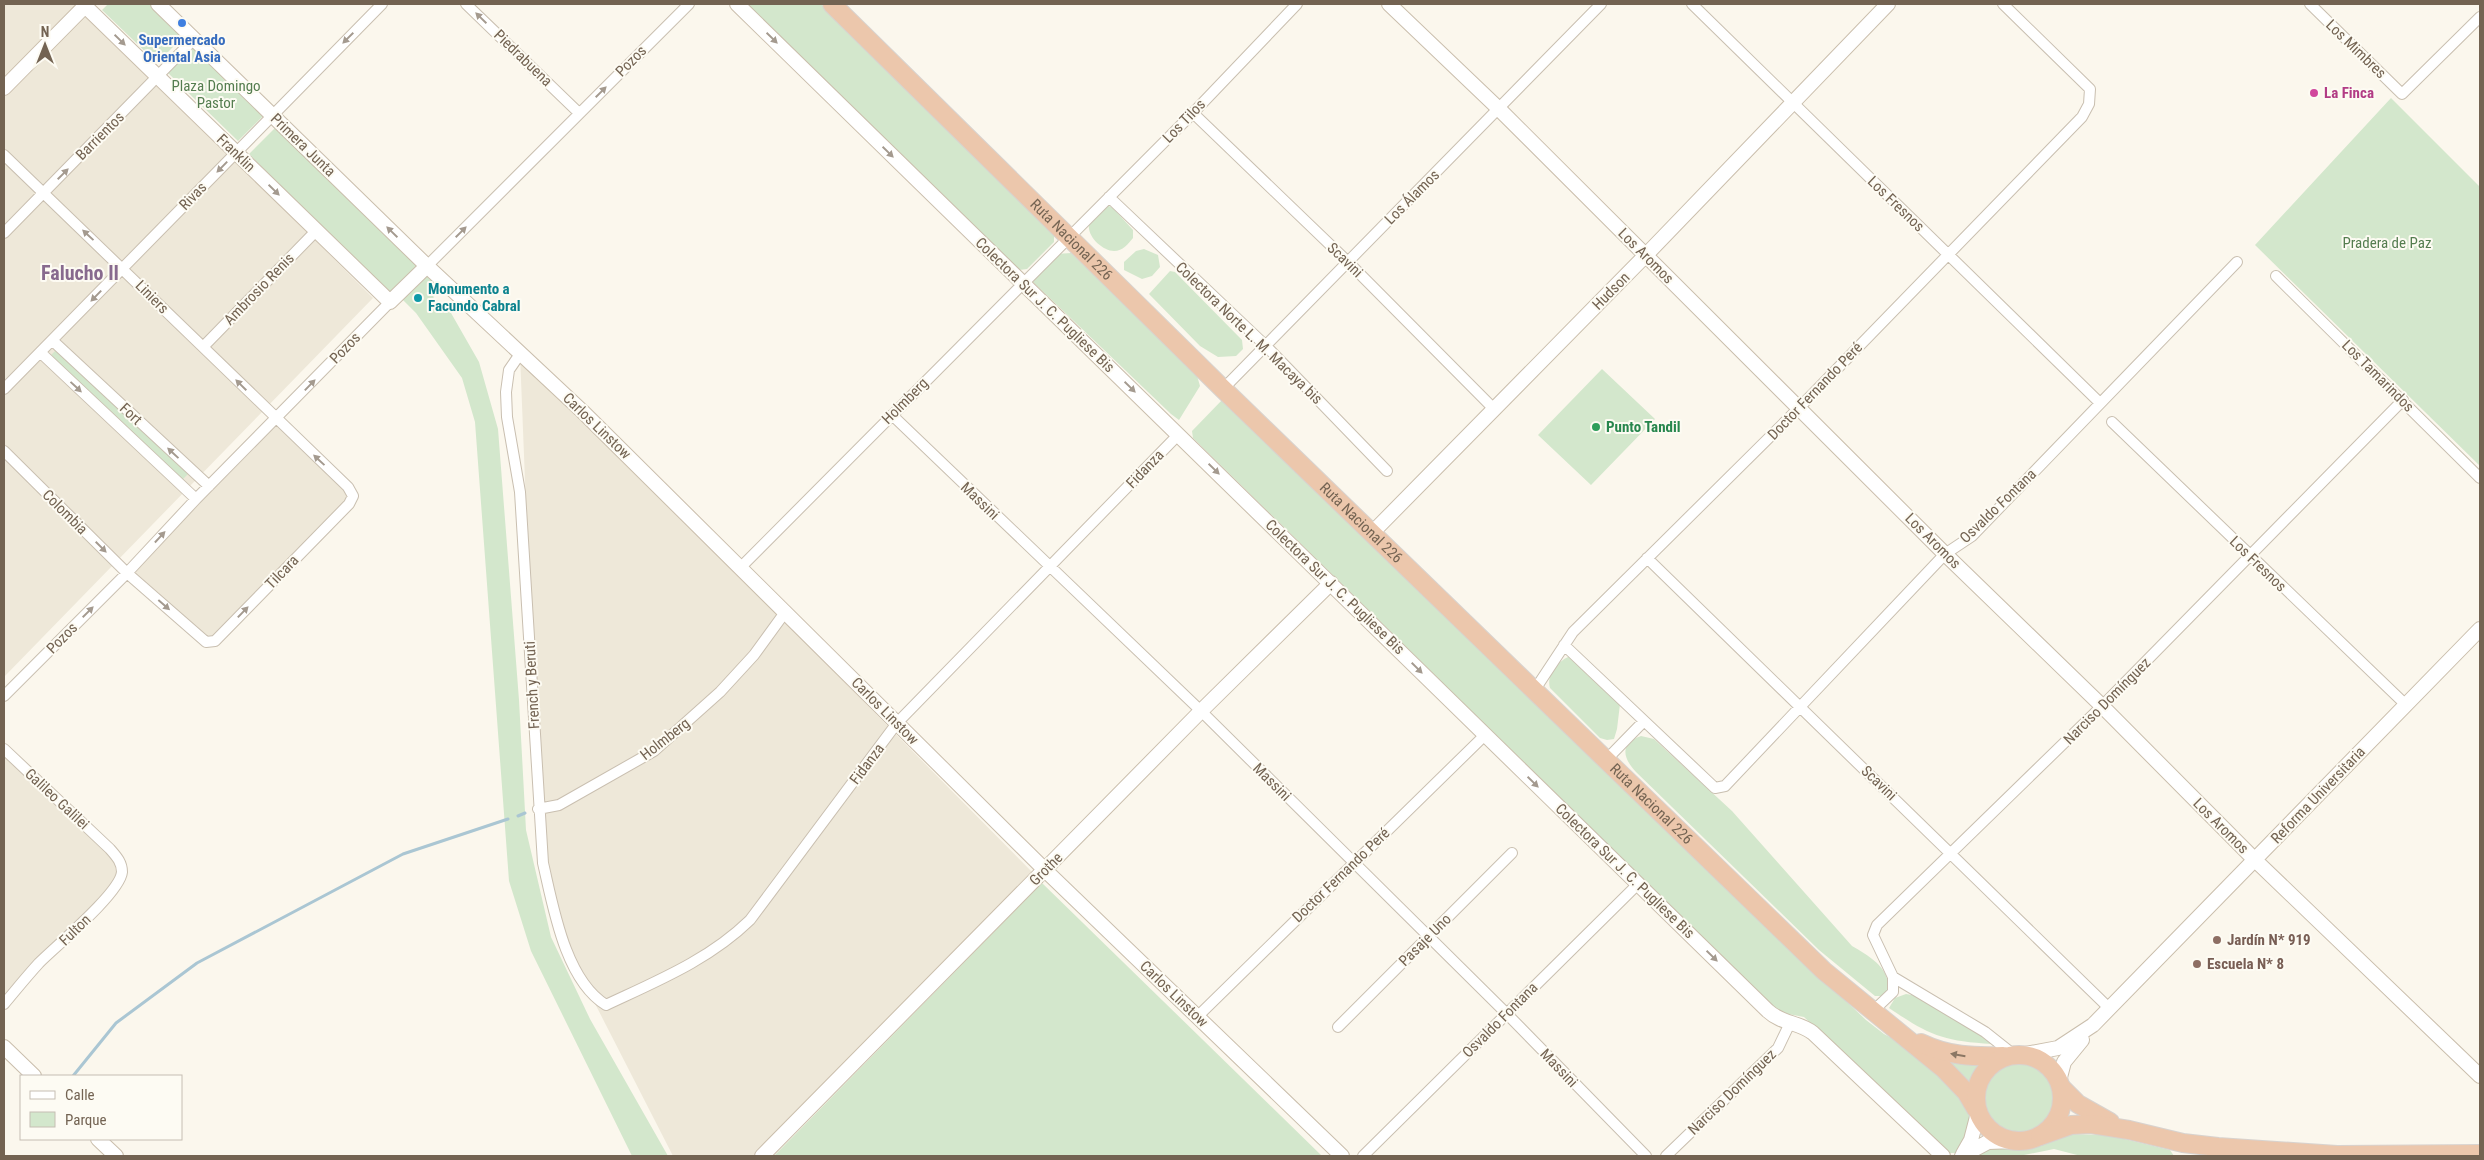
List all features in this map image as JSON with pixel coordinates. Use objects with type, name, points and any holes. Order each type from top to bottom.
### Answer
[{"type":"highway","name":"Ruta Nacional 226","points":[[832,4],[1069,235],[1223,389],[1373,532],[1534,692],[1824,971],[1952,1077],[1977,1111],[1984,1125],[1993,1133],[2016,1141],[2040,1136],[2071,1125],[2091,1124],[2129,1130]]},
{"type":"highway","name":"Ruta Nacional 226","points":[[1898,1032],[1942,1052],[1973,1057],[2013,1055],[2032,1057],[2043,1062],[2053,1071],[2071,1098],[2090,1112],[2129,1130],[2182,1150],[2337,1156],[2480,1154]]},
{"type":"highway","points":[[1977,1111],[1977,1086],[1981,1076],[1992,1064],[2013,1055]]},
{"type":"highway","points":[[2040,1136],[2056,1120],[2062,1099],[2060,1084]]},
{"type":"street","name":"Franklin","points":[[85,4],[235,153],[390,302]]},
{"type":"street","points":[[4,88],[85,4]]},
{"type":"street","name":"Primera Junta","points":[[158,4],[427,266]]},
{"type":"street","name":"Rivas","points":[[4,389],[382,4]]},
{"type":"street","name":"Piedrabuena","points":[[466,4],[579,113]]},
{"type":"street","name":"Pozos","points":[[4,696],[127,573],[196,499],[276,420],[390,302],[689,4]]},
{"type":"street","name":"Colectora Sur J. C. Pugliese Bis","points":[[737,4],[1768,1011],[1779,1020],[1803,1026],[1814,1033],[1943,1156]]},
{"type":"street","name":"Los Tilos","points":[[1069,235],[1193,113],[1297,4]]},
{"type":"street","name":"Los Aromos","points":[[1388,4],[1499,109],[2255,860],[2480,1076]]},
{"type":"street","name":"Los Álamos","points":[[1223,389],[1601,4]]},
{"type":"street","name":"Los Fresnos","points":[[1692,4],[2100,403]]},
{"type":"street","name":"Hudson","points":[[1373,532],[1645,256],[1888,4]]},
{"type":"street","name":"Doctor Fernando Peré","points":[[1534,692],[1573,632],[1799,408],[2082,117],[2089,104],[2090,90],[2002,4]]},
{"type":"street","name":"Los Mimbres","points":[[2310,4],[2402,94],[2480,17]]},
{"type":"street","name":"Barrientos","points":[[4,233],[195,38]]},
{"type":"street","name":"Scavini","points":[[1193,113],[1348,262],[1494,409]]},
{"type":"street","name":"Liniers","points":[[4,155],[123,268],[276,420],[348,487],[353,496]]},
{"type":"street","name":"Colectora Norte L. M. Macaya bis","points":[[1108,197],[1266,346],[1387,471]]},
{"type":"street","name":"Ambrosio Renis","points":[[203,348],[316,231]]},
{"type":"street","name":"Holmberg","points":[[741,568],[1069,235]]},
{"type":"street","name":"Osvaldo Fontana","points":[[1644,721],[1715,788],[1725,786],[1945,554],[1972,536],[2237,262]]},
{"type":"street","name":"Carlos Linstow","points":[[427,266],[786,611],[1045,870],[1342,1156]]},
{"type":"street","name":"Los Tamarindos","points":[[2276,276],[2480,478]]},
{"type":"street","name":"Fort","points":[[53,341],[209,486]]},
{"type":"street","name":"Fort","points":[[41,353],[196,499]]},
{"type":"street","name":"French y Beruti","points":[[520,354],[509,370],[506,392],[520,492],[538,809],[543,863],[554,910],[570,960],[593,998],[606,1005]]},
{"type":"street","name":"Narciso Domínguez","points":[[1893,977],[1873,935],[1877,925],[2102,706],[2251,557],[2403,400]]},
{"type":"street","name":"Massini","points":[[892,415],[1049,568],[1200,711],[1428,936],[1646,1156]]},
{"type":"street","name":"Los Fresnos","points":[[2112,422],[2405,704]]},
{"type":"street","name":"Fidanza","points":[[606,1005],[687,967],[733,936],[750,920],[897,723],[1179,434]]},
{"type":"street","name":"Colombia","points":[[4,451],[127,573],[206,642]]},
{"type":"street","name":"Tilcara","points":[[206,642],[215,641],[349,504],[353,496]]},
{"type":"street","name":"Scavini","points":[[1647,558],[1951,851],[2110,1008]]},
{"type":"street","name":"Grothe","points":[[762,1156],[1200,711],[1331,583]]},
{"type":"street","name":"Holmberg","points":[[538,809],[559,805],[654,751],[720,692],[754,655],[786,611]]},
{"type":"street","name":"Reforma Universitaria","points":[[2060,1084],[2064,1062],[2093,1025],[2480,629]]},
{"type":"street","points":[[1564,645],[1644,721],[1606,760]]},
{"type":"street","name":"Doctor Fernando Peré","points":[[1198,1016],[1485,735]]},
{"type":"street","name":"Galileo Galilei","points":[[4,749],[110,849]]},
{"type":"street","name":"Fulton","points":[[4,1004],[40,962],[69,933],[87,919],[117,884],[122,874],[121,862],[110,849]]},
{"type":"street","name":"Pasaje Uno","points":[[1338,1027],[1512,853]]},
{"type":"street","name":"Osvaldo Fontana","points":[[1363,1156],[1638,884]]},
{"type":"street","points":[[1872,1012],[1893,992],[1893,977]]},
{"type":"street","points":[[1893,977],[1985,1032],[2013,1055]]},
{"type":"street","name":"Narciso Domínguez","points":[[1666,1156],[1778,1048],[1790,1023]]},
{"type":"street","name":"Reforma Universitaria","points":[[2013,1055],[2058,1048],[2093,1025]]},
{"type":"street","points":[[4,1047],[33,1075]]},
{"type":"street","points":[[1962,1156],[1971,1140],[1977,1111]]},
{"type":"street","points":[[99,1140],[116,1156]]},
{"type":"street","points":[[1962,1156],[1988,1142],[2016,1141]]},
{"type":"shaded area","points":[[4,4],[79,4],[373,298],[4,677]]},
{"type":"shaded area","points":[[520,354],[1033,873],[761,1156],[673,1156],[565,945],[538,809]]},
{"type":"shaded area","points":[[276,420],[353,496],[215,641],[206,642],[127,573]]},
{"type":"shaded area","points":[[4,750],[121,862],[117,884],[4,1006]]},
{"type":"green space","name":"Plaza Domingo Pastor","points":[[108,4],[150,4],[184,36],[157,63],[102,10]]},
{"type":"green space","points":[[745,4],[821,4],[1054,234],[1054,242],[1027,269],[1019,270]]},
{"type":"green space","name":"Plaza Domingo Pastor","points":[[193,47],[264,115],[238,141],[168,73]]},
{"type":"green space","name":"Pradera de Paz","points":[[2391,98],[2480,187],[2480,466],[2255,245]]},
{"type":"green space","points":[[277,126],[420,267],[391,295],[249,154]]},
{"type":"green space","points":[[1107,205],[1113,208],[1133,230],[1133,238],[1125,247],[1117,251],[1104,248],[1095,241],[1090,231],[1091,219]]},
{"type":"green space","points":[[1144,249],[1158,255],[1160,267],[1152,276],[1142,279],[1124,270],[1124,262],[1136,251]]},
{"type":"green space","points":[[1071,253],[1196,372],[1200,386],[1179,420],[1033,282],[1034,274],[1056,254]]},
{"type":"green space","points":[[427,271],[442,287],[433,297],[451,313],[479,362],[498,429],[519,700],[526,830],[551,937],[590,1019],[668,1156],[632,1156],[531,951],[509,881],[475,422],[462,378],[416,313],[401,298]]},
{"type":"green space","points":[[1170,271],[1175,272],[1242,340],[1243,349],[1236,356],[1218,357],[1200,346],[1149,294]]},
{"type":"green space","points":[[57,349],[188,474],[181,481],[51,355]]},
{"type":"green space","name":"Punto Tandil","points":[[1602,369],[1655,419],[1591,485],[1538,435]]},
{"type":"green space","points":[[1223,399],[1672,836],[1866,1020],[1884,1034],[1919,1053],[1965,1102],[1971,1121],[1968,1135],[1956,1153],[1947,1153],[1940,1148],[1804,1017],[1778,1012],[1193,438],[1192,431]]},
{"type":"green space","points":[[1570,656],[1620,704],[1614,739],[1600,738],[1550,688],[1551,673],[1561,661]]},
{"type":"green space","points":[[1641,736],[1654,739],[1732,811],[1852,946],[1878,964],[1886,976],[1888,991],[1882,996],[1875,996],[1819,950],[1636,772],[1628,762],[1625,752],[1629,743]]},
{"type":"green space","points":[[1042,883],[1322,1156],[774,1156]]},
{"type":"green space","points":[[1906,994],[1917,996],[1939,1007],[1992,1044],[1960,1041],[1937,1035],[1915,1025],[1889,1008],[1895,998]]},
{"type":"green space","points":[[1926,1048],[1980,1063],[1970,1087]]},
{"type":"green space","points":[[2012,1061],[2026,1061],[2040,1067],[2050,1077],[2056,1091],[2056,1105],[2050,1119],[2040,1129],[2026,1135],[2012,1135],[1998,1129],[1988,1119],[1982,1105],[1982,1091],[1988,1077],[1998,1067]]},
{"type":"green space","points":[[2067,1134],[2108,1135],[2170,1150],[2174,1156],[2081,1156],[2054,1149],[2019,1156],[1973,1156],[1989,1145],[2026,1146]]},
{"type":"waterway","points":[[518,816],[525,813]]},
{"type":"waterway","points":[[74,1075],[116,1023],[197,963],[403,854],[508,819]]},
{"type":"place","name":"Supermercado Oriental Asia","points":[[182,23]]},
{"type":"place","name":"La Finca","points":[[2314,93]]},
{"type":"place","name":"Monumento a Facundo Cabral","points":[[418,298]]},
{"type":"place","name":"Punto Tandil","points":[[1596,427]]},
{"type":"place","name":"Jardín N* 919","points":[[2217,940]]},
{"type":"place","name":"Escuela N* 8","points":[[2197,964]]},
{"type":"district","name":"Falucho II","points":[[80,273]]}]
